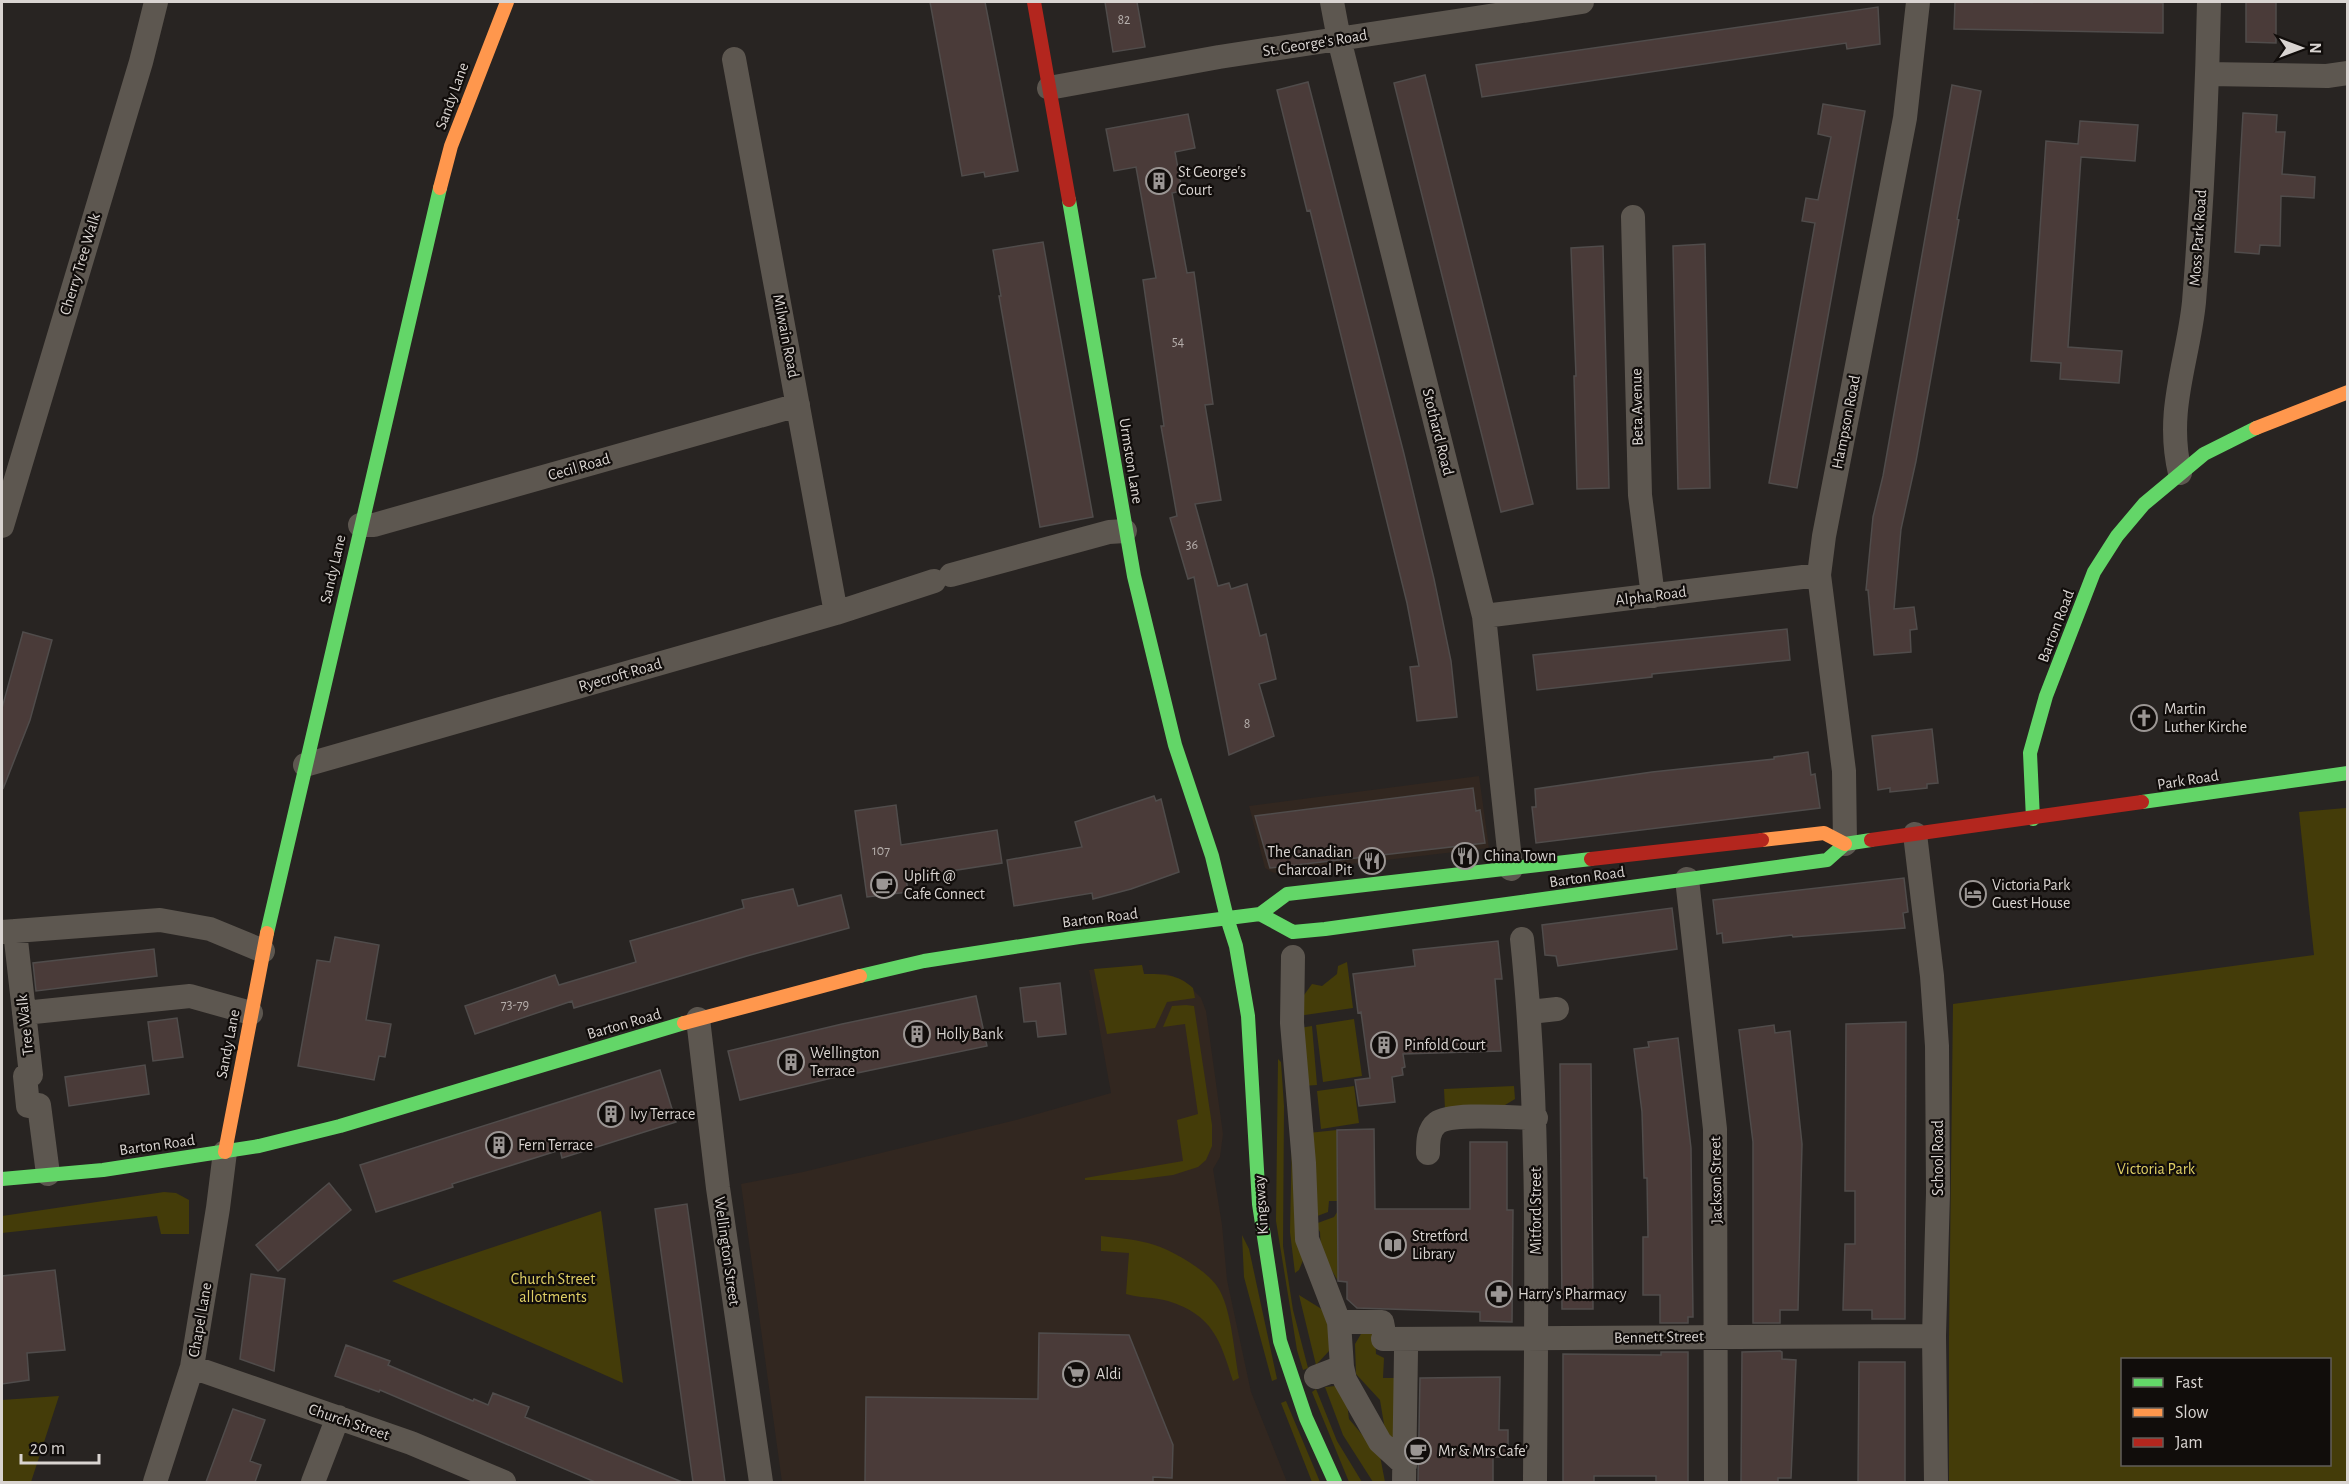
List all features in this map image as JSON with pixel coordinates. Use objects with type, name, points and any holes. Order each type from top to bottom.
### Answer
[{"type":"main road","name":"Sandy Lane","points":[[225,1152],[263,951],[360,525],[451,146],[507,2]]},
{"type":"main road","name":"Urmston Lane","points":[[1034,2],[1134,576],[1175,745],[1212,856],[1227,918]]},
{"type":"main road","name":"Barton Road","points":[[2,1179],[103,1170],[225,1152],[340,1126],[698,1020],[874,972],[924,961],[1085,936],[1260,914],[1287,894],[1687,879],[1827,860],[1845,844],[2033,819],[2030,753],[2046,696],[2094,572],[2117,536],[2144,504],[2204,454],[2247,432],[2348,393]]},
{"type":"main road","name":"Park Road","points":[[2033,819],[2348,773]]},
{"type":"main road","name":"Barton Road","points":[[1260,914],[1293,932],[1514,886],[1824,833],[1845,844]]},
{"type":"main road","name":"Kingsway","points":[[1227,918],[1236,946],[1248,1016],[1260,1214],[1280,1341],[1306,1418],[1335,1482]]},
{"type":"street","name":"Cherry Tree Walk","points":[[2,526],[8,477],[141,62],[156,2]]},
{"type":"street","name":"Stothard Road","points":[[1332,2],[1339,39],[1484,615],[1514,886]]},
{"type":"street","name":"St. George's Road","points":[[1049,88],[1219,57],[1582,2]]},
{"type":"street","name":"Hampson Road","points":[[1845,844],[1844,771],[1819,574],[1824,536],[1905,118],[1918,2]]},
{"type":"street","name":"Moss Park Road","points":[[2180,472],[2174,449],[2175,400],[2193,306],[2201,203],[2209,2]]},
{"type":"street","name":"Milwain Road","points":[[734,59],[836,614]]},
{"type":"street","points":[[2207,74],[2327,76],[2348,73]]},
{"type":"street","name":"Beta Avenue","points":[[1633,217],[1640,495],[1653,596]]},
{"type":"street","name":"Cecil Road","points":[[360,525],[374,525],[798,405]]},
{"type":"street","name":"Ryecroft Road","points":[[305,765],[836,614],[943,578],[1109,532],[1125,531]]},
{"type":"street","name":"Alpha Road","points":[[1484,615],[1819,574]]},
{"type":"street","name":"School Road","points":[[1915,834],[1932,976],[1937,1046],[1938,1193],[1934,1336],[1936,1482]]},
{"type":"street","name":"Jackson Street","points":[[1687,879],[1716,1129],[1716,1482]]},
{"type":"street","name":"Tree Walk","points":[[48,1174],[39,1105],[28,1106],[25,1076],[31,1075],[24,1013],[8,931],[160,920],[210,929],[263,951]]},
{"type":"street","name":"Mitford Street","points":[[1522,939],[1530,1012],[1536,1118],[1535,1482]]},
{"type":"street","points":[[1289,969],[1304,1163],[1307,1239],[1339,1322],[1343,1374],[1380,1442],[1404,1474]]},
{"type":"street","points":[[24,1013],[190,996],[251,1013]]},
{"type":"street","points":[[1530,1012],[1557,1009]]},
{"type":"street","name":"Wellington Street","points":[[698,1020],[718,1188],[761,1482]]},
{"type":"street","points":[[1428,1153],[1428,1136],[1437,1123],[1451,1117],[1536,1118]]},
{"type":"street","name":"Chapel Lane","points":[[155,1482],[192,1367],[225,1152]]},
{"type":"street","name":"Bennett Street","points":[[1339,1322],[1382,1322],[1383,1333],[1536,1338],[1934,1336]]},
{"type":"street","points":[[1404,1474],[1407,1351]]},
{"type":"street","name":"Church Street","points":[[192,1367],[411,1443],[504,1482]]},
{"type":"street","points":[[1316,1377],[1343,1374]]},
{"type":"street","points":[[314,1482],[338,1417]]},
{"type":"shaded area","points":[[1479,776],[1489,848],[1274,873],[1265,868],[1249,806]]},
{"type":"shaded area","points":[[1142,965],[1144,974],[1167,974],[1183,980],[1201,998],[1206,1011],[1223,1134],[1220,1157],[1213,1169],[1222,1225],[1227,1280],[1251,1392],[1287,1482],[782,1482],[741,1184],[803,1172],[1016,1120],[1111,1093],[1089,970]]},
{"type":"green space","name":"Victoria Park","points":[[2346,808],[2347,1482],[1949,1482],[1953,1004],[2314,955],[2299,812]]},
{"type":"green space","points":[[1347,962],[1353,1008],[1298,1016],[1299,1002],[1312,984],[1322,986],[1337,974],[1338,966]]},
{"type":"green space","points":[[1142,965],[1144,974],[1170,976],[1187,983],[1193,988],[1195,998],[1167,1002],[1155,1028],[1107,1034],[1094,969]]},
{"type":"green space","points":[[1172,1006],[1194,1006],[1212,1125],[1212,1146],[1206,1160],[1198,1167],[1173,1175],[1134,1180],[1085,1180],[1085,1178],[1183,1161],[1177,1120],[1198,1114],[1185,1024],[1163,1027]]},
{"type":"green space","points":[[1354,1019],[1362,1076],[1323,1082],[1316,1025]]},
{"type":"green space","points":[[1312,1026],[1317,1085],[1302,1086],[1299,1028]]},
{"type":"green space","points":[[1278,1059],[1281,1062],[1284,1106],[1283,1246],[1293,1310],[1308,1368],[1303,1370],[1297,1350],[1276,1221]]},
{"type":"green space","points":[[1354,1086],[1359,1123],[1321,1129],[1317,1091]]},
{"type":"green space","points":[[1514,1086],[1515,1099],[1500,1108],[1445,1109],[1444,1089]]},
{"type":"green space","points":[[1337,1130],[1339,1201],[1329,1201],[1328,1212],[1312,1218],[1308,1133]]},
{"type":"green space","points":[[1292,1134],[1304,1258],[1299,1270],[1295,1273],[1290,1232]]},
{"type":"green space","points":[[164,1192],[176,1193],[189,1200],[189,1234],[161,1234],[157,1216],[2,1233],[2,1216]]},
{"type":"green space","points":[[1339,1209],[1338,1281],[1321,1252],[1320,1232],[1315,1224],[1334,1217]]},
{"type":"green space","name":"Church Street allotments","points":[[601,1211],[623,1383],[392,1281]]},
{"type":"green space","points":[[1242,1235],[1249,1249],[1277,1379],[1272,1381],[1244,1277]]},
{"type":"green space","points":[[1101,1236],[1137,1240],[1157,1246],[1188,1261],[1215,1283],[1227,1311],[1239,1378],[1233,1381],[1219,1341],[1205,1322],[1195,1314],[1168,1301],[1126,1294],[1129,1253],[1101,1251]]},
{"type":"green space","points":[[1299,1295],[1328,1313],[1331,1322],[1329,1351],[1316,1365]]},
{"type":"green space","points":[[1375,1331],[1376,1354],[1384,1358],[1383,1378],[1404,1378],[1403,1434],[1387,1442],[1380,1400],[1356,1374],[1355,1344],[1361,1334]]},
{"type":"green space","points":[[1336,1386],[1346,1395],[1349,1419],[1380,1456],[1385,1482],[1373,1482],[1343,1435],[1325,1387]]},
{"type":"green space","points":[[1316,1389],[1337,1441],[1362,1482],[1349,1482],[1312,1392]]},
{"type":"green space","points":[[59,1396],[31,1482],[2,1482],[2,1400]]},
{"type":"green space","points":[[1286,1401],[1320,1482],[1312,1482],[1281,1403]]},
{"type":"building","points":[[930,2],[985,2],[1018,171],[985,177],[984,172],[962,176]]},
{"type":"building","points":[[1105,2],[1137,2],[1145,47],[1113,52]]},
{"type":"building","points":[[1955,2],[2163,3],[2163,33],[1954,29]]},
{"type":"building","points":[[2246,2],[2276,2],[2276,43],[2246,42]]},
{"type":"building","points":[[1878,7],[1880,44],[1847,49],[1846,43],[1482,97],[1476,65]]},
{"type":"building","points":[[1425,75],[1533,504],[1501,512],[1394,83]]},
{"type":"building","points":[[1308,82],[1434,579],[1451,661],[1457,717],[1417,721],[1410,667],[1419,666],[1407,603],[1310,210],[1307,211],[1277,90]]},
{"type":"building","points":[[1952,85],[1981,91],[1916,461],[1901,529],[1894,609],[1914,607],[1917,629],[1910,630],[1911,652],[1874,655],[1868,590],[1866,590],[1873,517],[1883,476]]},
{"type":"building","points":[[1823,104],[1865,111],[1797,488],[1769,483],[1815,223],[1802,221],[1806,198],[1818,200],[1831,137],[1818,134]]},
{"type":"building","points":[[2243,113],[2277,115],[2276,132],[2285,132],[2282,174],[2315,177],[2314,198],[2281,196],[2280,246],[2260,245],[2259,254],[2235,252]]},
{"type":"building","points":[[1188,114],[1195,148],[1175,152],[1182,191],[1172,193],[1187,273],[1194,272],[1213,404],[1205,405],[1221,500],[1195,504],[1218,586],[1229,583],[1231,589],[1247,584],[1260,636],[1266,634],[1276,679],[1259,684],[1274,736],[1229,755],[1194,577],[1188,579],[1170,518],[1177,516],[1161,426],[1164,426],[1143,280],[1156,278],[1136,167],[1114,171],[1106,129]]},
{"type":"building","points":[[2080,121],[2138,125],[2135,161],[2081,157],[2068,347],[2122,351],[2119,383],[2060,379],[2061,363],[2031,361],[2046,141],[2078,144]]},
{"type":"building","points":[[1043,242],[1093,517],[1040,527],[993,250]]},
{"type":"building","points":[[1705,244],[1710,488],[1678,489],[1673,246]]},
{"type":"building","points":[[1603,246],[1609,488],[1577,489],[1574,376],[1576,376],[1571,248]]},
{"type":"building","points":[[1787,629],[1790,660],[1652,674],[1652,677],[1537,690],[1533,655]]},
{"type":"building","points":[[23,632],[52,640],[30,720],[3,789],[2,708]]},
{"type":"building","points":[[1932,729],[1938,783],[1927,784],[1927,788],[1890,792],[1890,788],[1878,790],[1872,736]]},
{"type":"building","points":[[1808,752],[1811,775],[1815,774],[1820,808],[1536,843],[1532,807],[1536,807],[1535,789],[1652,772],[1774,759],[1774,757]]},
{"type":"building","points":[[1473,788],[1476,811],[1480,810],[1485,843],[1270,868],[1255,816]]},
{"type":"building","points":[[1154,796],[1156,801],[1161,799],[1179,872],[1131,889],[1093,899],[1092,893],[1014,906],[1007,860],[1082,847],[1075,822]]},
{"type":"building","points":[[896,805],[901,845],[997,830],[1002,863],[906,878],[908,892],[867,897],[855,811]]},
{"type":"building","points":[[1904,878],[1908,912],[1903,913],[1905,928],[1793,937],[1792,935],[1723,943],[1722,933],[1717,934],[1713,900]]},
{"type":"building","points":[[793,889],[798,906],[841,895],[849,928],[574,1008],[572,1001],[475,1034],[465,1006],[555,975],[559,985],[636,962],[630,941],[744,908],[742,900]]},
{"type":"building","points":[[1672,908],[1677,949],[1558,966],[1556,956],[1545,955],[1542,925]]},
{"type":"building","points":[[335,937],[379,945],[366,1020],[391,1024],[385,1057],[379,1056],[374,1080],[298,1066],[317,960],[330,962]]},
{"type":"building","points":[[1498,941],[1502,979],[1495,979],[1501,1051],[1403,1054],[1405,1067],[1402,1068],[1403,1075],[1392,1077],[1395,1102],[1359,1106],[1355,1080],[1370,1078],[1353,974],[1415,966],[1413,950]]},
{"type":"building","points":[[154,949],[157,976],[36,991],[33,963]]},
{"type":"building","points":[[1060,983],[1066,1034],[1038,1037],[1036,1021],[1024,1022],[1020,988]]},
{"type":"building","points":[[976,996],[987,1046],[857,1072],[740,1100],[728,1051]]},
{"type":"building","points":[[177,1018],[183,1057],[153,1061],[148,1022]]},
{"type":"building","points":[[1906,1022],[1905,1319],[1872,1319],[1872,1310],[1843,1310],[1845,1244],[1855,1244],[1855,1191],[1845,1191],[1846,1024]]},
{"type":"building","points":[[1774,1025],[1775,1033],[1790,1031],[1802,1144],[1798,1310],[1780,1310],[1780,1323],[1753,1323],[1753,1142],[1739,1030]]},
{"type":"building","points":[[1678,1038],[1691,1148],[1693,1317],[1688,1317],[1688,1323],[1660,1323],[1660,1295],[1643,1295],[1643,1237],[1648,1237],[1647,1178],[1644,1178],[1642,1112],[1634,1049],[1649,1047],[1648,1042]]},
{"type":"building","points":[[1560,1064],[1591,1064],[1593,1309],[1562,1309]]},
{"type":"building","points":[[145,1065],[149,1094],[69,1106],[65,1077]]},
{"type":"building","points":[[660,1070],[676,1122],[562,1158],[560,1150],[452,1184],[453,1187],[376,1212],[360,1165]]},
{"type":"building","points":[[1374,1129],[1375,1209],[1470,1209],[1470,1142],[1507,1142],[1507,1210],[1513,1210],[1512,1322],[1480,1321],[1480,1312],[1357,1308],[1347,1299],[1347,1282],[1338,1281],[1337,1130]]},
{"type":"building","points":[[329,1183],[351,1210],[278,1271],[256,1245]]},
{"type":"building","points":[[687,1204],[725,1482],[693,1482],[655,1209]]},
{"type":"building","points":[[55,1270],[65,1350],[27,1353],[29,1380],[2,1384],[2,1276]]},
{"type":"building","points":[[251,1274],[285,1279],[274,1371],[240,1359]]},
{"type":"building","points":[[1039,1333],[1129,1335],[1173,1445],[1172,1478],[1153,1477],[1153,1482],[865,1482],[866,1397],[1038,1399]]},
{"type":"building","points":[[346,1345],[390,1361],[388,1365],[473,1401],[474,1399],[488,1405],[493,1393],[529,1407],[525,1417],[682,1482],[595,1482],[380,1390],[379,1392],[335,1376]]},
{"type":"building","points":[[1780,1351],[1782,1359],[1796,1360],[1791,1478],[1778,1478],[1778,1482],[1741,1482],[1742,1352]]},
{"type":"building","points":[[1661,1352],[1688,1352],[1688,1482],[1656,1482],[1656,1476],[1594,1476],[1594,1482],[1563,1482],[1563,1354],[1661,1355]]},
{"type":"building","points":[[1859,1362],[1905,1362],[1905,1482],[1858,1482]]},
{"type":"building","points":[[1500,1377],[1499,1430],[1508,1430],[1508,1457],[1493,1457],[1493,1482],[1418,1482],[1420,1378]]},
{"type":"building","points":[[233,1409],[265,1420],[250,1461],[261,1465],[255,1482],[206,1482]]},
{"type":"traffic: fast","points":[[267,933],[440,188]]},
{"type":"traffic: fast","points":[[1069,200],[1134,576],[1175,745],[1212,856],[1227,918]]},
{"type":"traffic: fast","points":[[2033,819],[2030,753],[2046,696],[2094,572],[2117,536],[2144,504],[2204,454],[2256,428]]},
{"type":"traffic: fast","points":[[2142,802],[2348,773]]},
{"type":"traffic: fast","points":[[1260,914],[1293,932],[1325,929],[1827,860],[1845,844],[1871,840]]},
{"type":"traffic: fast","points":[[860,976],[924,961],[1079,937],[1260,914],[1287,894],[1591,859]]},
{"type":"traffic: fast","points":[[1227,918],[1236,946],[1248,1016],[1259,1204],[1280,1341],[1306,1418],[1335,1482]]},
{"type":"traffic: fast","points":[[2,1179],[103,1170],[259,1146],[340,1126],[684,1023]]},
{"type":"traffic: slow","points":[[440,188],[451,146],[507,2]]},
{"type":"traffic: slow","points":[[2256,428],[2348,392]]},
{"type":"traffic: slow","points":[[1762,840],[1824,833],[1845,844]]},
{"type":"traffic: slow","points":[[225,1152],[267,933]]},
{"type":"traffic: slow","points":[[684,1023],[860,976]]},
{"type":"traffic: jam","points":[[1034,2],[1069,200]]},
{"type":"traffic: jam","points":[[1871,840],[2142,802]]},
{"type":"traffic: jam","points":[[1591,859],[1762,840]]},
{"type":"place","name":"St George's Court","points":[[1159,181]]},
{"type":"place","name":"Martin Luther Kirche","points":[[2144,718]]},
{"type":"place","name":"China Town","points":[[1465,856]]},
{"type":"place","name":"The Canadian Charcoal Pit","points":[[1372,861]]},
{"type":"place","name":"Uplift @ Cafe Connect","points":[[884,885]]},
{"type":"place","name":"Victoria Park Guest House","points":[[1973,894]]},
{"type":"place","name":"Holly Bank","points":[[917,1034]]},
{"type":"place","name":"Pinfold Court","points":[[1384,1045]]},
{"type":"place","name":"Wellington Terrace","points":[[791,1062]]},
{"type":"place","name":"Ivy Terrace","points":[[611,1114]]},
{"type":"place","name":"Fern Terrace","points":[[499,1145]]},
{"type":"place","name":"Stretford Library","points":[[1393,1245]]},
{"type":"place","name":"Harry's Pharmacy","points":[[1499,1294]]},
{"type":"place","name":"Aldi","points":[[1076,1374]]},
{"type":"place","name":"Mr & Mrs Cafe’","points":[[1418,1451]]}]
